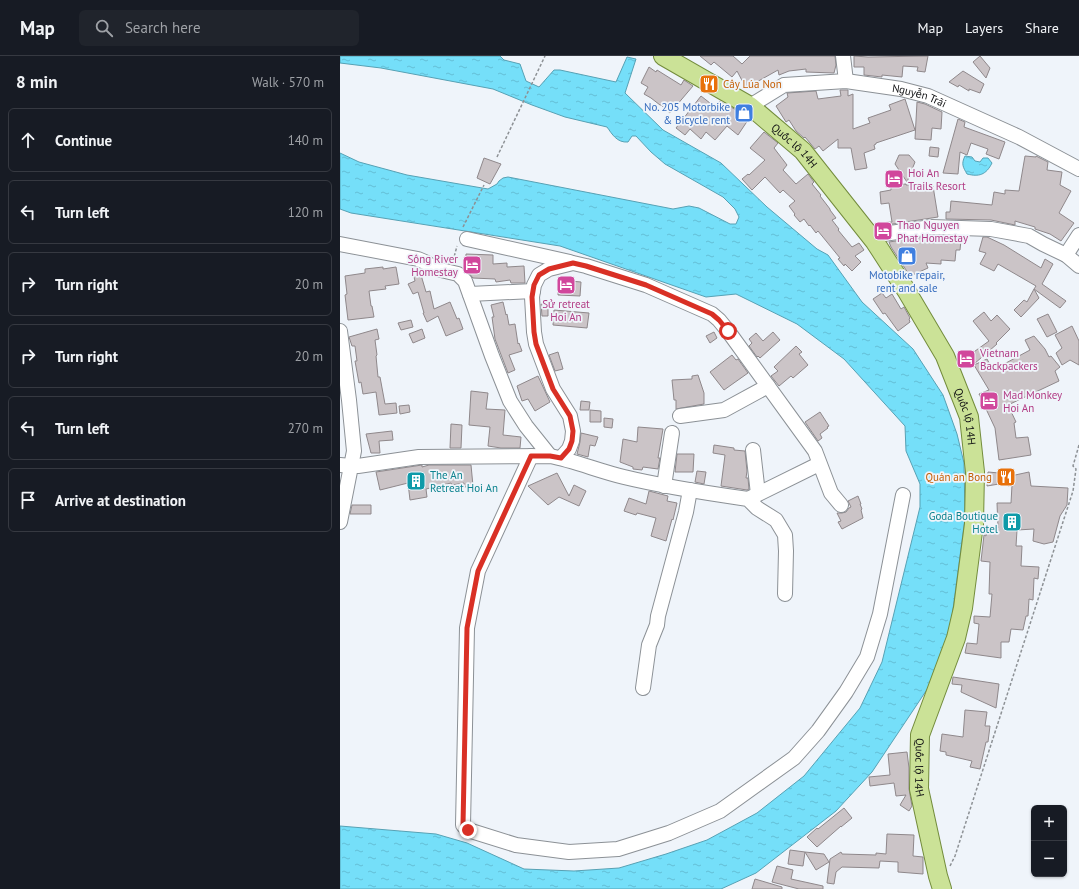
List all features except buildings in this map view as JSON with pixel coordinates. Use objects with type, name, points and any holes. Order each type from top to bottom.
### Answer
[{"type":"main road","name":"Quốc lộ 14H","points":[[663,56],[750,106],[803,152],[870,236],[906,290],[945,356],[969,417],[975,472],[974,524],[963,608],[956,638],[920,735],[919,789],[940,883]]},
{"type":"street","points":[[843,56],[846,81]]},
{"type":"street","name":"Nguyễn Trãi","points":[[750,106],[784,85],[846,81],[901,89],[928,96],[1019,137],[1079,168]]},
{"type":"street","points":[[870,236],[931,227],[991,229],[1029,236],[1066,255],[1079,266]]},
{"type":"street","points":[[463,235],[586,266],[646,285],[712,314],[728,331],[815,451],[831,493],[841,505]]},
{"type":"street","points":[[1066,255],[1079,235]]},
{"type":"street","points":[[340,244],[418,259],[433,268],[458,274],[465,281],[510,401],[526,426],[555,457]]},
{"type":"street","points":[[555,457],[569,449],[573,431],[570,416],[553,389],[536,344],[534,332],[533,291],[539,275],[549,269],[573,263]]},
{"type":"street","points":[[470,294],[533,291]]},
{"type":"street","points":[[340,331],[354,451],[346,465],[340,522]]},
{"type":"street","points":[[680,416],[724,410],[768,386]]},
{"type":"street","points":[[664,486],[672,433]]},
{"type":"street","points":[[753,450],[753,497],[757,508],[776,520],[785,535],[785,594]]},
{"type":"street","points":[[531,456],[478,571],[467,628],[463,825],[468,830],[516,845],[569,852],[618,849],[669,833],[720,811],[794,758],[818,731],[834,709],[867,657],[880,614],[903,495]]},
{"type":"street","points":[[346,465],[419,457],[555,457],[610,474],[664,486],[753,497],[819,464]]},
{"type":"street","points":[[643,688],[650,640],[657,625],[690,490]]},
{"type":"path","points":[[497,158],[544,56]]},
{"type":"path","points":[[449,273],[484,186]]},
{"type":"path","points":[[940,883],[948,873],[955,856],[1047,568],[1073,492],[1076,469],[1073,466],[1079,445]]},
{"type":"water","points":[[340,56],[500,56],[504,60],[520,64],[526,81],[539,87],[554,70],[616,82],[627,57],[636,59],[625,93],[663,130],[721,163],[767,207],[817,249],[828,255],[862,302],[913,349],[943,395],[957,434],[964,463],[965,518],[950,632],[930,685],[872,772],[836,811],[756,873],[721,889],[340,889],[340,826],[436,834],[467,843],[524,869],[574,871],[619,868],[666,854],[707,840],[757,813],[804,776],[860,708],[882,662],[920,507],[920,484],[906,451],[905,426],[844,359],[797,324],[736,294],[706,297],[560,246],[351,213],[340,209],[340,153],[359,162],[407,175],[488,189],[497,184],[503,178],[508,177],[673,209],[689,206],[699,208],[730,224],[736,224],[739,217],[735,209],[723,197],[665,164],[636,136],[632,136],[628,142],[624,142],[615,138],[607,127],[565,117],[493,89],[381,68],[340,63]]},
{"type":"water","points":[[965,156],[972,157],[975,161],[980,162],[983,158],[988,158],[992,163],[985,173],[979,175],[967,174],[963,165]]},
{"type":"place","name":"Cây Lúa Non","points":[[709,84]]},
{"type":"place","name":"No. 205 Motorbike & Bicycle rent","points":[[744,113]]},
{"type":"place","name":"Hoi An Trails Resort","points":[[894,179]]},
{"type":"place","name":"Thao Nguyen Phat Homestay","points":[[883,231]]},
{"type":"place","name":"Motobike repair, rent and sale","points":[[907,256]]},
{"type":"place","name":"Sông River Homestay","points":[[472,265]]},
{"type":"place","name":"Sử retreat Hoi An","points":[[566,285]]},
{"type":"place","name":"Vietnam Backpackers","points":[[966,359]]},
{"type":"place","name":"Mad Monkey Hoi An","points":[[989,401]]},
{"type":"place","name":"Quán an Bong","points":[[1006,477]]},
{"type":"place","name":"The An Retreat Hoi An","points":[[416,481]]},
{"type":"place","name":"Goda Boutique Hotel","points":[[1012,522]]},
{"type":"route","points":[[468,830],[463,825],[467,628],[478,571],[531,456],[550,456],[561,458],[569,449],[572,441],[573,431],[570,416],[553,389],[536,344],[532,297],[534,285],[539,275],[549,269],[573,263],[586,266],[646,285],[712,314],[728,331]]}]
